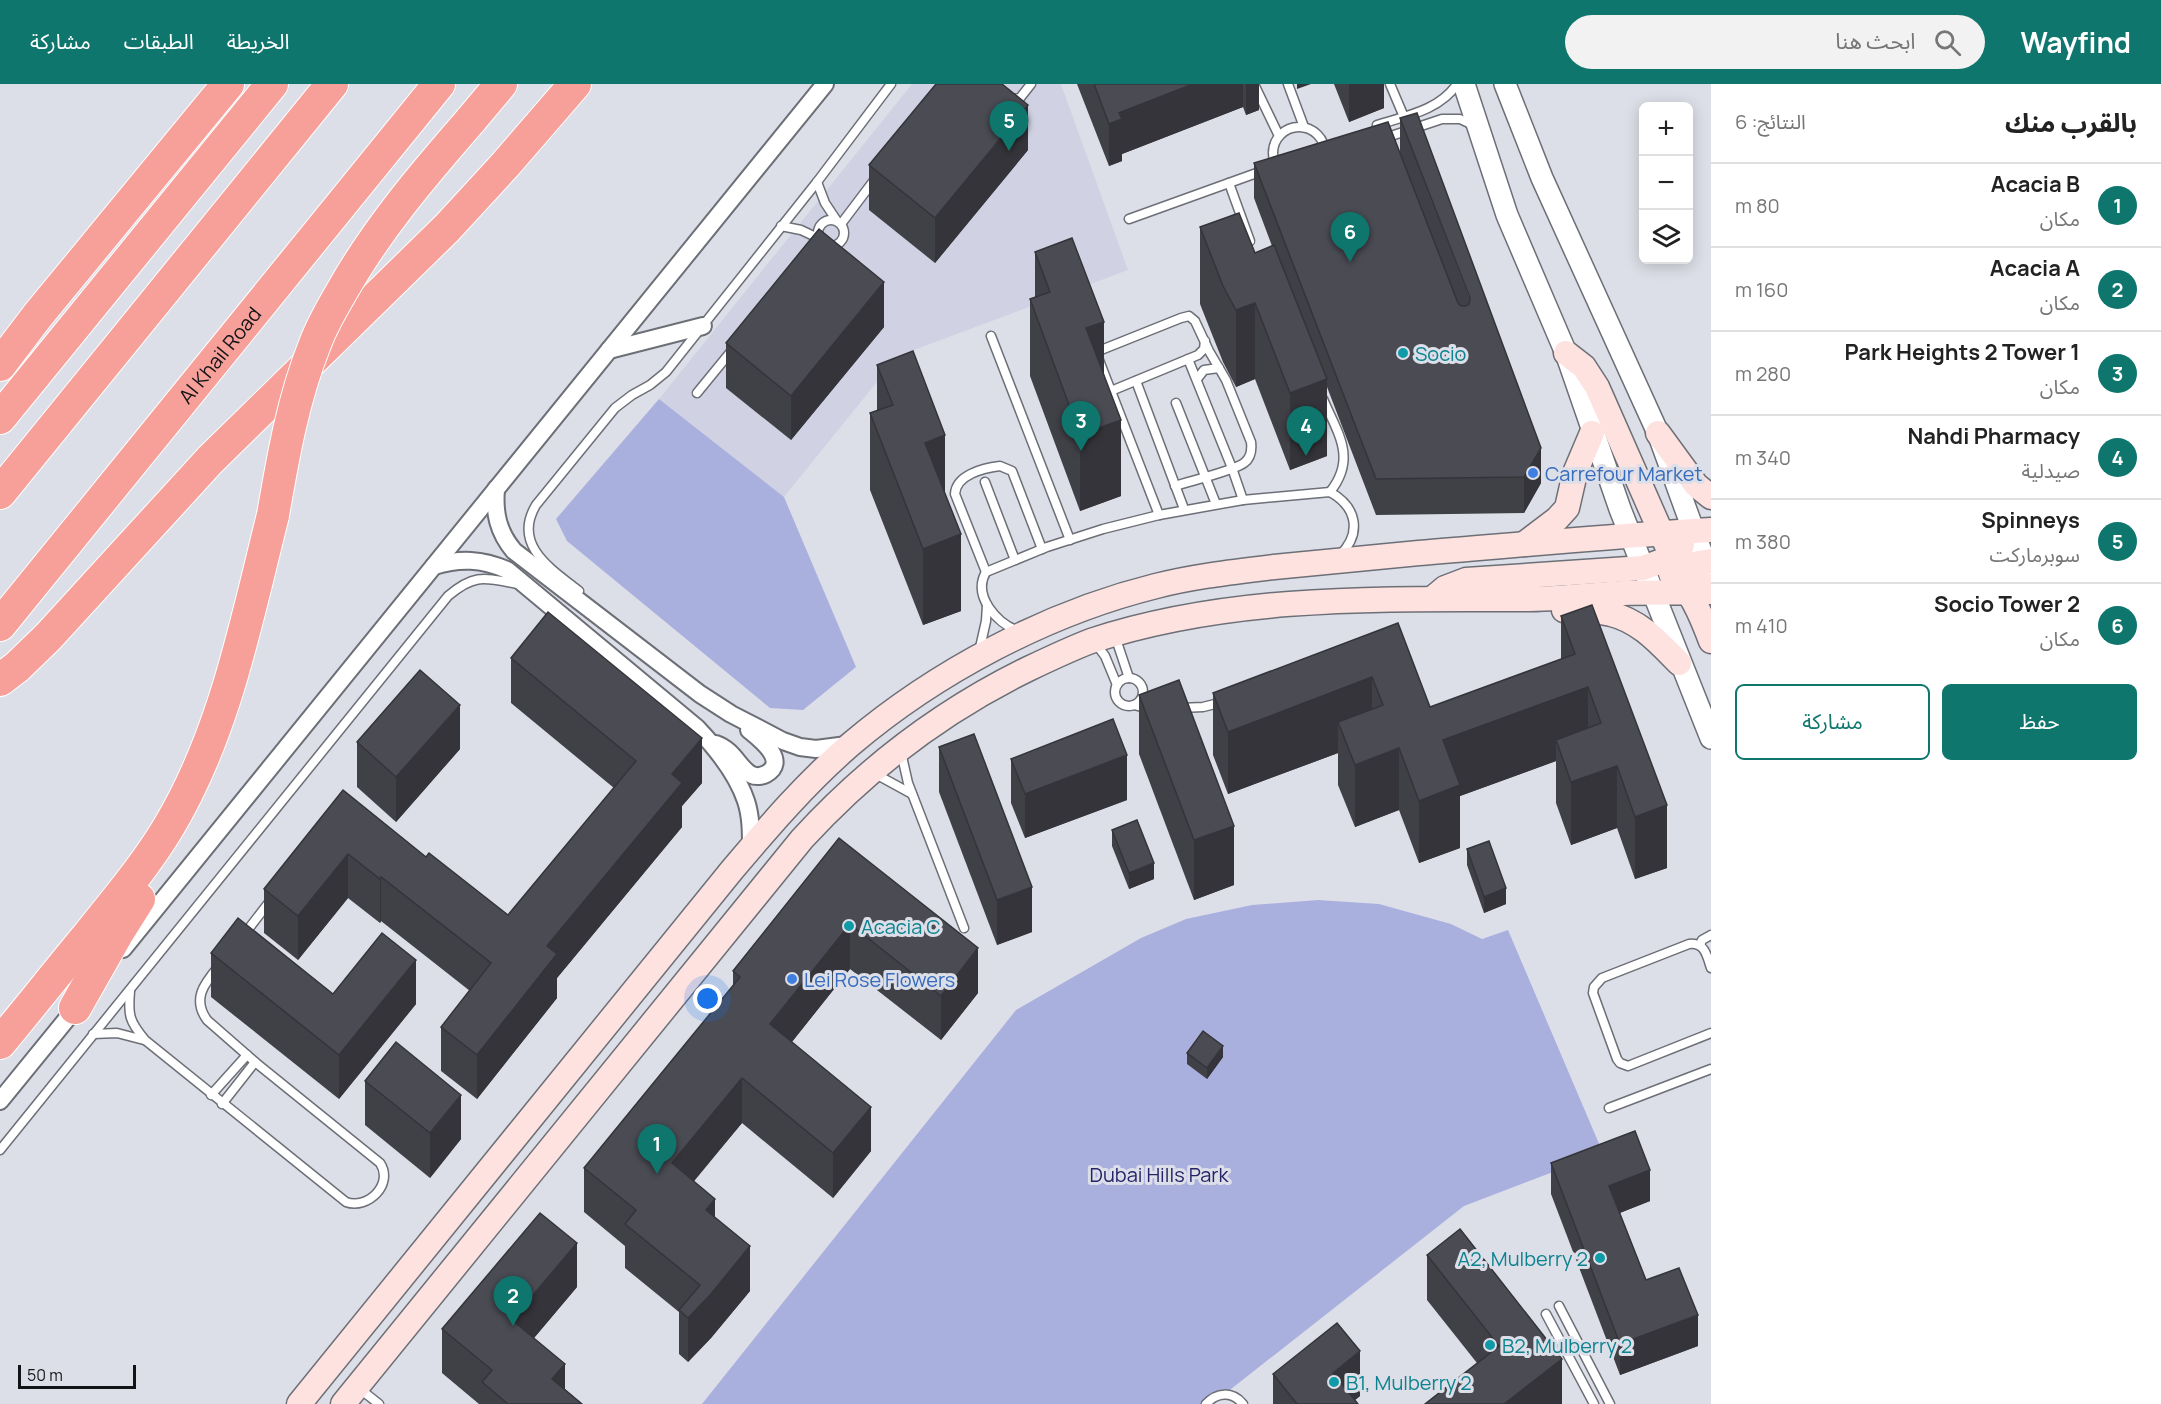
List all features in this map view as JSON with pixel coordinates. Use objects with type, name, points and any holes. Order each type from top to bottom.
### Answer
[{"type":"highway","points":[[1,364],[228,84]]},
{"type":"highway","points":[[0,418],[272,84]]},
{"type":"highway","points":[[0,493],[332,84]]},
{"type":"highway","name":"Al Khail Road","points":[[0,625],[439,84]]},
{"type":"highway","points":[[0,1043],[128,886],[168,828],[217,726],[273,515],[284,447],[298,389],[320,333],[352,273],[374,239],[423,176],[501,84]]},
{"type":"highway","points":[[0,680],[48,637],[210,460],[447,228],[575,84]]},
{"type":"highway","points":[[75,1008],[117,934],[194,815],[232,740],[252,684],[263,638],[274,567],[273,515]]},
{"type":"main road","points":[[1566,353],[1584,367],[1597,387],[1660,533],[1666,565]]},
{"type":"main road","points":[[1523,545],[1557,519],[1567,508],[1575,473],[1592,433]]},
{"type":"main road","points":[[1658,433],[1696,484],[1711,497]]},
{"type":"main road","points":[[299,1404],[751,848],[797,796],[851,744],[917,694],[978,657],[1024,633],[1111,599],[1156,585],[1210,574],[1334,561],[1702,531]]},
{"type":"main road","points":[[1653,593],[1666,565],[1702,531]]},
{"type":"main road","points":[[1631,535],[1666,565],[1698,582],[1704,591],[1711,641]]},
{"type":"main road","points":[[1433,598],[1444,588],[1466,580],[1666,565],[1709,567]]},
{"type":"main road","points":[[350,1395],[802,839],[845,793],[941,717],[992,687],[1090,642],[1158,623],[1218,612],[1371,599],[1527,599],[1704,591]]},
{"type":"main road","points":[[1527,599],[1558,609],[1597,612],[1629,620],[1651,635],[1679,663]]},
{"type":"street","points":[[0,1101],[825,84]]},
{"type":"street","points":[[1464,84],[1507,215],[1566,353],[1592,433],[1631,535]]},
{"type":"street","points":[[1505,84],[1547,188],[1702,531],[1709,567]]},
{"type":"street","points":[[609,350],[703,326]]},
{"type":"street","points":[[496,489],[496,517],[500,530],[514,551],[700,694],[731,714],[783,741],[800,747],[825,749],[851,744]]},
{"type":"street","points":[[434,566],[463,560],[492,564],[507,570],[697,728],[738,782],[747,802],[751,825],[751,848]]},
{"type":"street","points":[[1653,593],[1679,663],[1711,738]]},
{"type":"street","points":[[709,741],[730,753],[752,775],[768,774],[773,767],[772,751],[731,714]]},
{"type":"lane","points":[[597,616],[580,591],[534,550],[528,534],[531,514],[615,408],[658,379],[703,326],[891,84]]},
{"type":"lane","points":[[1000,91],[1016,99],[1023,96],[1031,84]]},
{"type":"lane","points":[[1254,84],[1279,136]]},
{"type":"lane","points":[[1287,84],[1304,127]]},
{"type":"lane","points":[[1390,84],[1404,117]]},
{"type":"lane","points":[[1364,130],[1436,104],[1451,94],[1458,84]]},
{"type":"lane","points":[[1376,141],[1442,119],[1460,119],[1480,129]]},
{"type":"lane","points":[[1304,127],[1312,130],[1324,144],[1325,159],[1321,167],[1307,178],[1290,177],[1276,165],[1273,155],[1274,145],[1286,130],[1304,127]]},
{"type":"lane","points":[[1387,137],[1391,148]]},
{"type":"lane","points":[[1324,144],[1334,140]]},
{"type":"lane","points":[[1325,159],[1335,155]]},
{"type":"lane","points":[[1129,219],[1276,165]]},
{"type":"lane","points":[[839,223],[884,168]]},
{"type":"lane","points":[[782,226],[801,230],[831,246],[840,242],[844,233],[825,203],[817,182]]},
{"type":"lane","points":[[1228,183],[1254,252]]},
{"type":"lane","points":[[814,252],[820,240],[817,231],[824,221],[831,219],[839,223]]},
{"type":"lane","points":[[1159,515],[1098,358],[1101,350],[1189,316],[1195,321],[1226,380],[1251,442],[1251,454],[1244,463],[1175,486]]},
{"type":"lane","points":[[991,336],[1070,540]]},
{"type":"lane","points":[[697,393],[741,340]]},
{"type":"lane","points":[[1112,391],[1188,359],[1201,352],[1205,341]]},
{"type":"lane","points":[[1188,359],[1243,500]]},
{"type":"lane","points":[[1197,379],[1204,370],[1220,368]]},
{"type":"lane","points":[[1136,381],[1184,509]]},
{"type":"lane","points":[[1321,394],[1343,447],[1344,471],[1339,482],[1330,492]]},
{"type":"lane","points":[[1176,403],[1216,504]]},
{"type":"lane","points":[[986,572],[955,494],[957,484],[964,478],[1000,466],[1012,471],[1042,549]]},
{"type":"lane","points":[[985,482],[1015,560]]},
{"type":"lane","points":[[978,657],[986,621],[987,605],[981,582],[986,572],[1042,549],[1159,515],[1243,500],[1330,492],[1348,507],[1353,518],[1354,530],[1351,541],[1334,561]]},
{"type":"lane","points":[[0,1150],[448,596],[462,583],[490,578],[518,584],[532,590]]},
{"type":"lane","points":[[987,605],[1004,624],[1024,633]]},
{"type":"lane","points":[[1114,635],[1129,678]]},
{"type":"lane","points":[[1090,642],[1098,644],[1102,650],[1117,685]]},
{"type":"lane","points":[[1134,705],[1147,693],[1140,683],[1129,678],[1120,681],[1115,694],[1120,703],[1142,708],[1203,707],[1237,698]]},
{"type":"lane","points":[[900,749],[912,795],[964,928]]},
{"type":"lane","points":[[867,774],[880,777],[912,795]]},
{"type":"lane","points":[[233,948],[275,894]]},
{"type":"lane","points":[[1700,945],[1702,940],[1711,935]]},
{"type":"lane","points":[[1711,968],[1703,948],[1700,945],[1689,944],[1602,978],[1594,987],[1593,993],[1617,1059],[1623,1065],[1628,1066],[1711,1033]]},
{"type":"lane","points":[[129,991],[128,1013],[132,1023],[145,1040],[346,1202],[357,1204],[371,1199],[385,1177],[380,1163],[207,1020],[199,998],[205,983],[226,956]]},
{"type":"lane","points":[[93,1034],[117,1033],[145,1040]]},
{"type":"lane","points":[[211,1095],[247,1054]]},
{"type":"lane","points":[[222,1104],[255,1062]]},
{"type":"lane","points":[[1609,1108],[1711,1069]]},
{"type":"lane","points":[[1559,1306],[1610,1404]]},
{"type":"lane","points":[[1546,1314],[1594,1404]]},
{"type":"lane","points":[[1206,1404],[1212,1398],[1226,1394],[1233,1396],[1243,1404]]},
{"type":"lane","points":[[350,1395],[379,1404]]},
{"type":"shaded area","points":[[912,84],[1061,84],[1128,270],[898,356],[784,497],[659,399]]},
{"type":"green space","points":[[659,399],[784,497],[856,667],[803,710],[770,708],[567,541],[556,519]]},
{"type":"green space","name":"Dubai Hills Park","points":[[1318,900],[1379,904],[1451,924],[1482,939],[1508,930],[1603,1153],[1464,1206],[1212,1404],[702,1404],[1016,1010],[1141,938],[1186,919],[1252,905]]},
{"type":"building","points":[[936,84],[1002,84],[1028,105],[935,218],[869,165]]},
{"type":"building","points":[[1094,84],[1193,84],[1119,113],[1122,119],[1109,124]]},
{"type":"building","name":"Socio","points":[[1417,113],[1541,448],[1524,477],[1376,479],[1254,163],[1388,122],[1458,303],[1466,306],[1470,298],[1400,118]]},
{"type":"building","points":[[1239,213],[1255,253],[1274,245],[1327,379],[1290,393],[1255,303],[1236,310],[1223,286],[1200,227]]},
{"type":"building","points":[[819,229],[884,282],[791,396],[726,343]]},
{"type":"building","points":[[1072,238],[1104,322],[1086,328],[1121,420],[1080,435],[1030,299],[1050,292],[1035,252]]},
{"type":"building","points":[[913,351],[945,435],[925,443],[961,534],[923,549],[870,413],[893,405],[877,365]]},
{"type":"building","points":[[1592,605],[1667,805],[1635,817],[1617,766],[1571,782],[1556,740],[1601,723],[1588,687],[1443,740],[1460,785],[1419,801],[1399,748],[1355,765],[1338,722],[1383,705],[1372,677],[1228,732],[1213,693],[1398,623],[1430,707],[1575,654],[1561,616]]},
{"type":"building","points":[[548,612],[702,738],[672,774],[682,783],[547,946],[557,954],[477,1055],[441,1027],[491,963],[381,877],[380,879],[348,854],[298,916],[264,889],[343,790],[426,857],[429,853],[508,915],[636,761],[511,658]]},
{"type":"building","points":[[420,670],[460,705],[396,777],[357,742]]},
{"type":"building","points":[[1179,680],[1234,826],[1194,840],[1139,695]]},
{"type":"building","points":[[1113,719],[1127,755],[1025,794],[1011,759]]},
{"type":"building","points":[[974,734],[1032,887],[997,900],[939,747]]},
{"type":"building","points":[[1137,820],[1154,863],[1129,873],[1112,830]]},
{"type":"building","points":[[839,838],[978,948],[941,996],[850,924],[770,1024],[871,1107],[833,1153],[742,1078],[672,1163],[715,1199],[706,1210],[750,1246],[688,1318],[679,1310],[700,1285],[625,1224],[636,1210],[584,1168],[740,977],[733,971]]},
{"type":"building","points":[[1489,841],[1506,888],[1484,897],[1467,849]]},
{"type":"building","points":[[238,918],[333,994],[382,933],[416,960],[339,1055],[211,953]]},
{"type":"building","points":[[1203,1031],[1223,1046],[1207,1068],[1187,1053]]},
{"type":"building","points":[[396,1042],[461,1095],[430,1133],[365,1081]]},
{"type":"building","points":[[1635,1131],[1650,1170],[1609,1186],[1646,1280],[1679,1268],[1698,1315],[1620,1344],[1551,1163]]},
{"type":"building","points":[[540,1213],[577,1243],[512,1320],[565,1364],[552,1379],[582,1404],[508,1404],[482,1382],[492,1370],[442,1329]]},
{"type":"building","points":[[1460,1229],[1562,1359],[1504,1404],[1425,1404],[1499,1346],[1427,1255]]},
{"type":"building","points":[[1337,1323],[1360,1351],[1333,1373],[1358,1404],[1297,1404],[1273,1374]]},
{"type":"place","name":"Spinneys","points":[[1009,151]]},
{"type":"place","name":"Socio Tower 2","points":[[1350,262]]},
{"type":"place","name":"Socio","points":[[1403,353]]},
{"type":"place","name":"Park Heights 2 Tower 1","points":[[1081,451]]},
{"type":"place","name":"Nahdi Pharmacy","points":[[1306,456]]},
{"type":"place","name":"Carrefour Market","points":[[1533,473]]},
{"type":"place","name":"Acacia C","points":[[849,926]]},
{"type":"place","name":"Lei Rose Flowers","points":[[792,979]]},
{"type":"place","name":"Acacia B","points":[[657,1174]]},
{"type":"place","name":"A2, Mulberry 2","points":[[1600,1258]]},
{"type":"place","name":"Acacia A","points":[[513,1326]]},
{"type":"place","name":"B2, Mulberry 2","points":[[1490,1345]]},
{"type":"place","name":"B1, Mulberry 2","points":[[1334,1382]]}]
